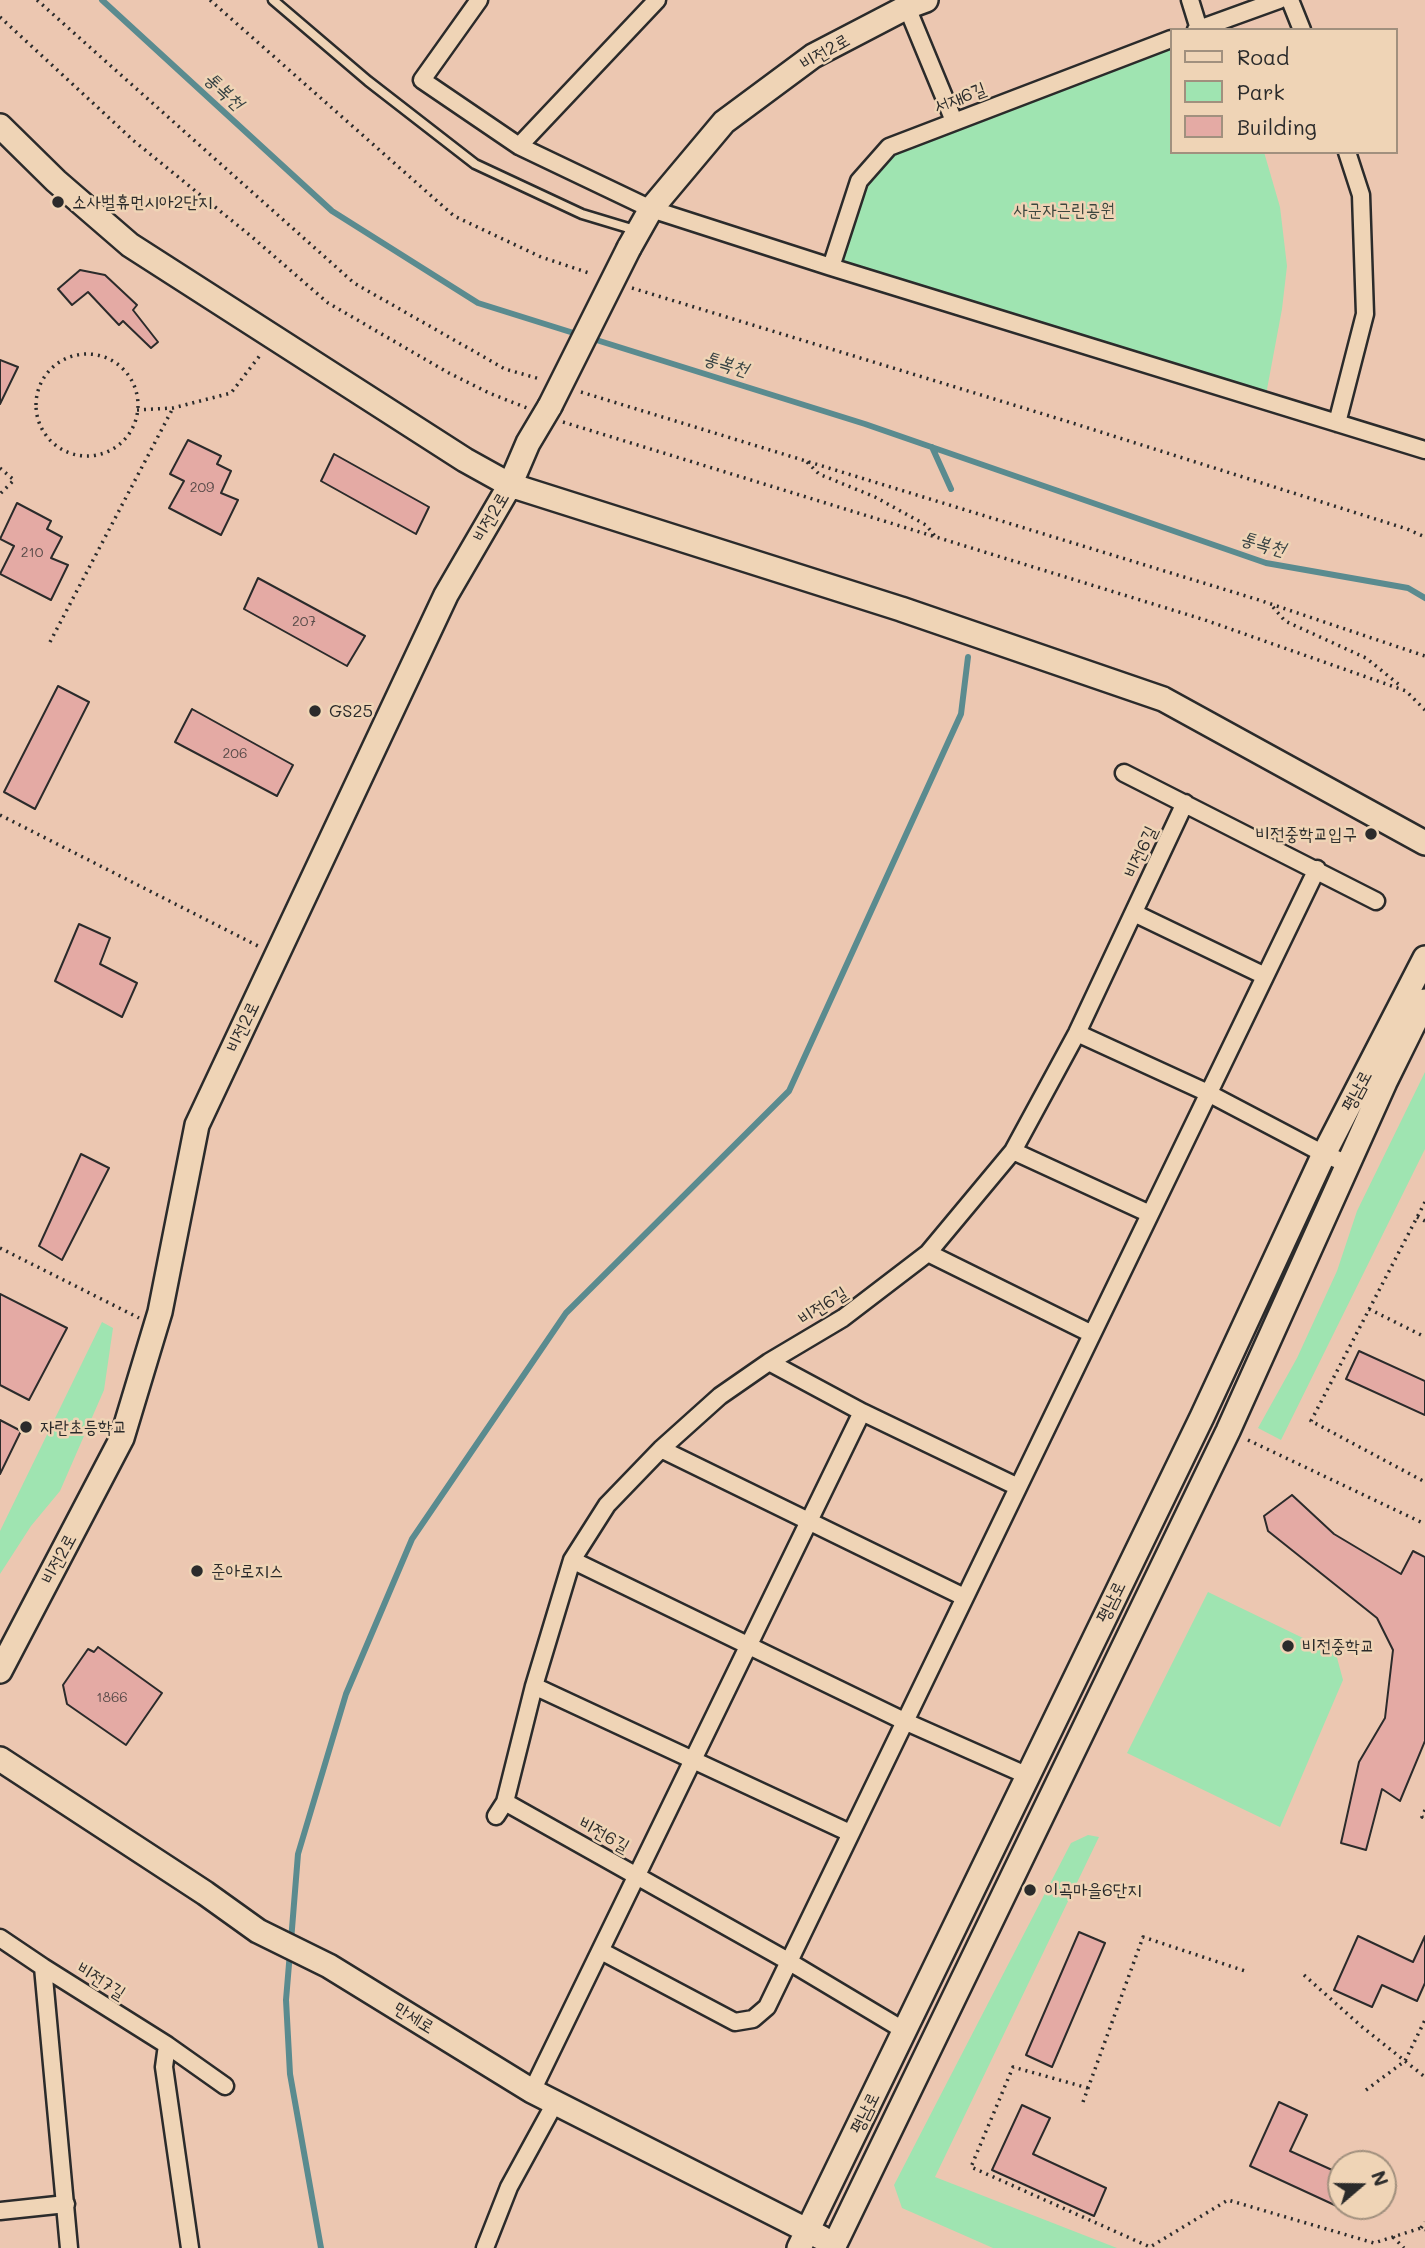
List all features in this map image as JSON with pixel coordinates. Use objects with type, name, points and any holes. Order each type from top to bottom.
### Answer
[{"type":"street","points":[[479,0],[422,80],[519,146],[650,209],[1425,450]]},
{"type":"street","points":[[519,146],[657,0]]},
{"type":"street","points":[[1190,0],[1198,28]]},
{"type":"street","points":[[1201,28],[1279,0]]},
{"type":"street","points":[[1290,0],[1301,28]]},
{"type":"street","name":"비전2로","points":[[0,1671],[122,1438],[155,1326],[197,1125],[446,595],[510,485],[528,443],[633,239],[650,209],[724,122],[813,56],[912,2]]},
{"type":"street","points":[[912,2],[954,121]]},
{"type":"street","name":"서재6길","points":[[831,267],[859,181],[889,147],[1170,39]]},
{"type":"street","points":[[0,126],[56,181],[130,245],[465,460],[510,485],[901,609],[1163,699],[1425,843]]},
{"type":"street","points":[[1337,423],[1365,314],[1361,195],[1348,154]]},
{"type":"street","points":[[1124,773],[1376,901]]},
{"type":"street","name":"비전6길","points":[[905,2031],[788,1961],[505,1802],[534,1686],[572,1560],[607,1504],[661,1449],[720,1396],[769,1362],[843,1318],[928,1253],[1013,1150],[1077,1033],[1185,803]]},
{"type":"street","points":[[601,1951],[734,2022],[753,2019],[767,2007],[1317,869]]},
{"type":"street","points":[[1134,913],[1265,976]]},
{"type":"street","name":"평남로","points":[[803,2240],[1026,1775],[1208,1405],[1324,1154],[1425,958]]},
{"type":"street","points":[[837,2247],[1228,1431],[1385,1082],[1425,1001]]},
{"type":"street","points":[[1077,1033],[1208,1093],[1348,1164]]},
{"type":"street","points":[[1013,1150],[1150,1214]]},
{"type":"street","points":[[928,1253],[1092,1334]]},
{"type":"street","points":[[769,1362],[862,1412],[1018,1487]]},
{"type":"street","points":[[533,2091],[862,1412]]},
{"type":"street","points":[[661,1449],[964,1597]]},
{"type":"street","points":[[572,1560],[904,1721],[1026,1775]]},
{"type":"street","points":[[534,1686],[850,1833]]},
{"type":"street","name":"만세로","points":[[0,1759],[205,1893],[258,1931],[329,1966],[555,2104],[803,2240],[837,2247]]},
{"type":"street","points":[[496,1816],[505,1802]]},
{"type":"street","name":"비전7길","points":[[0,1938],[167,2045],[225,2086]]},
{"type":"street","points":[[43,1967],[69,2248]]},
{"type":"street","points":[[167,2045],[164,2067],[190,2248]]},
{"type":"street","points":[[488,2246],[509,2187],[555,2104]]},
{"type":"street","points":[[0,2211],[66,2204]]},
{"type":"lane","points":[[273,0],[368,81],[475,164],[633,239]]},
{"type":"path","points":[[37,0],[354,283],[505,369],[545,381]]},
{"type":"path","points":[[210,0],[454,215],[494,237],[541,257],[604,278]]},
{"type":"path","points":[[0,17],[134,141],[328,303],[469,383],[547,410],[562,422],[1205,620],[1406,691]]},
{"type":"path","points":[[629,287],[1066,421],[1425,537]]},
{"type":"path","points":[[138,410],[173,408],[231,393],[274,337]]},
{"type":"path","points":[[69,356],[104,356],[119,365],[130,378],[138,410],[133,426],[124,440],[111,450],[80,456],[51,441],[41,428],[36,411],[37,394],[43,378],[54,365],[69,356]]},
{"type":"path","points":[[571,389],[1271,604],[1425,656]]},
{"type":"path","points":[[50,642],[173,408]]},
{"type":"path","points":[[807,461],[819,474],[876,497],[926,526],[936,538]]},
{"type":"path","points":[[0,467],[15,480],[0,494]]},
{"type":"path","points":[[1271,604],[1285,621],[1366,658],[1425,710]]},
{"type":"path","points":[[0,815],[277,955]]},
{"type":"path","points":[[1425,1202],[1311,1421],[1425,1482]]},
{"type":"path","points":[[1417,1217],[1425,1221]]},
{"type":"path","points":[[0,1248],[155,1326]]},
{"type":"path","points":[[1369,1309],[1425,1337]]},
{"type":"path","points":[[1228,1431],[1425,1524]]},
{"type":"path","points":[[1425,1810],[1422,1817],[1425,1818]]},
{"type":"path","points":[[1083,2102],[1143,1937],[1245,1971]]},
{"type":"path","points":[[1304,1975],[1425,2077]]},
{"type":"path","points":[[1366,2090],[1405,2061],[1425,2020]]},
{"type":"path","points":[[1088,2088],[1013,2067],[971,2167],[1150,2247],[1228,2200],[1374,2242],[1423,2229],[1425,2222]]},
{"type":"path","points":[[1393,2237],[1405,2248]]},
{"type":"green space","name":"사군자근린공원","points":[[1170,39],[1170,154],[1265,154],[1280,207],[1287,266],[1265,400],[831,267],[859,181],[889,147]]},
{"type":"green space","points":[[1425,1072],[1425,1149],[1281,1440],[1258,1428],[1297,1358],[1337,1271],[1357,1211]]},
{"type":"green space","points":[[102,1322],[113,1328],[104,1390],[60,1491],[31,1526],[0,1574],[0,1531]]},
{"type":"green space","points":[[1208,1592],[1336,1654],[1343,1680],[1280,1827],[1127,1753]]},
{"type":"green space","points":[[1088,1835],[1099,1837],[935,2177],[1117,2248],[993,2248],[902,2208],[894,2185],[1071,1843]]},
{"type":"building","points":[[80,270],[105,275],[137,305],[133,310],[158,342],[151,348],[123,321],[119,325],[88,292],[72,305],[58,289]]},
{"type":"building","points":[[0,360],[18,367],[0,404]]},
{"type":"building","points":[[188,440],[221,456],[217,464],[231,471],[221,493],[238,500],[221,535],[169,508],[184,481],[170,474]]},
{"type":"building","points":[[334,454],[429,507],[416,534],[321,481]]},
{"type":"building","points":[[17,503],[51,521],[47,529],[62,537],[51,558],[68,565],[51,600],[0,574],[14,546],[0,539]]},
{"type":"building","points":[[258,578],[365,636],[347,666],[244,609]]},
{"type":"building","points":[[58,686],[89,702],[35,809],[4,792]]},
{"type":"building","points":[[192,709],[293,765],[277,796],[175,742]]},
{"type":"building","points":[[79,924],[110,938],[100,964],[137,983],[122,1017],[55,981]]},
{"type":"building","points":[[81,1154],[109,1168],[62,1260],[39,1246]]},
{"type":"building","points":[[0,1294],[67,1328],[29,1400],[0,1385]]},
{"type":"building","points":[[1359,1351],[1425,1381],[1425,1415],[1346,1379]]},
{"type":"building","points":[[0,1420],[21,1431],[0,1474]]},
{"type":"building","points":[[1292,1495],[1334,1534],[1401,1574],[1413,1551],[1425,1557],[1425,1741],[1400,1801],[1382,1789],[1366,1850],[1341,1843],[1359,1762],[1385,1718],[1393,1650],[1377,1618],[1268,1531],[1264,1516]]},
{"type":"building","points":[[98,1647],[162,1693],[126,1745],[67,1704],[63,1685],[88,1649],[94,1652]]},
{"type":"building","points":[[1079,1932],[1105,1943],[1052,2067],[1026,2055]]},
{"type":"building","points":[[1358,1936],[1413,1962],[1425,1936],[1425,1983],[1417,2001],[1382,1985],[1372,2007],[1334,1990]]},
{"type":"building","points":[[1279,2102],[1307,2115],[1290,2151],[1327,2168],[1327,2202],[1250,2166]]},
{"type":"building","points":[[1022,2105],[1050,2118],[1033,2154],[1106,2188],[1094,2216],[992,2170]]},
{"type":"waterway","name":"통복천","points":[[102,0],[332,211],[478,303],[580,335]]},
{"type":"waterway","name":"통복천","points":[[590,338],[865,424],[1266,563],[1408,588],[1425,598]]},
{"type":"waterway","points":[[932,447],[951,489]]},
{"type":"waterway","points":[[291,1941],[298,1854],[346,1694],[412,1539],[566,1313],[789,1091],[961,714],[968,657]]},
{"type":"waterway","points":[[290,1952],[286,2000],[290,2074],[321,2248]]},
{"type":"place","name":"소사벌휴먼시아2단지","points":[[58,202]]},
{"type":"place","name":"GS25","points":[[315,711]]},
{"type":"place","name":"비전중학교입구","points":[[1371,834]]},
{"type":"place","name":"자란초등학교","points":[[26,1427]]},
{"type":"place","name":"준아로지스","points":[[197,1571]]},
{"type":"place","name":"비전중학교","points":[[1288,1646]]},
{"type":"place","name":"이곡마을6단지","points":[[1030,1890]]}]
